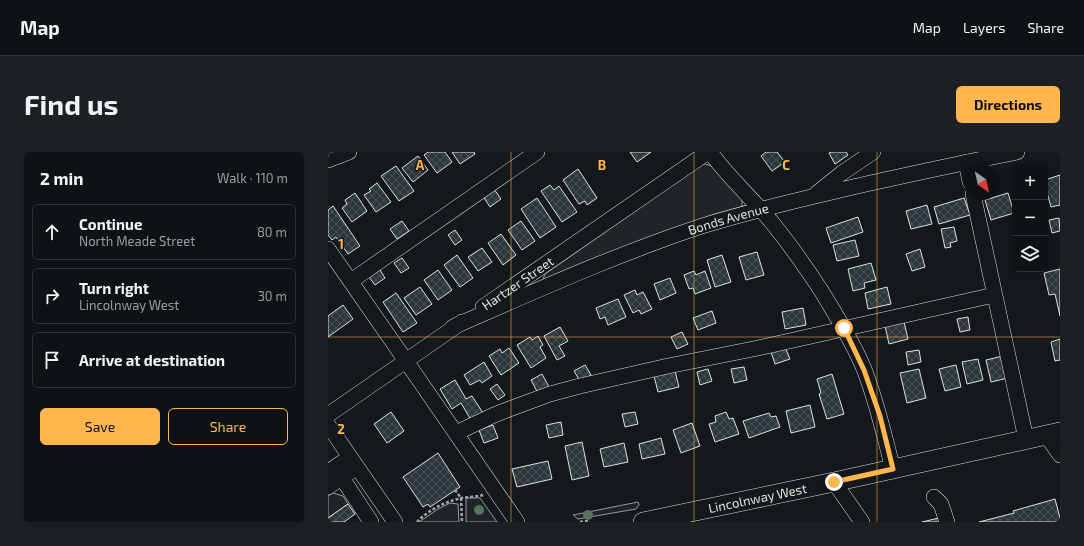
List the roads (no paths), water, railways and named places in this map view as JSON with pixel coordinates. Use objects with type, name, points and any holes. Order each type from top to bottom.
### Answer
[{"type":"main road","name":"Lincolnway West","points":[[643,522],[834,482],[1053,433]]},
{"type":"street","points":[[328,160],[348,152]]},
{"type":"street","points":[[351,281],[537,152]]},
{"type":"street","points":[[709,152],[775,226],[810,275],[844,328],[864,370],[880,416],[893,469]]},
{"type":"street","name":"Hartzer Street","points":[[328,415],[709,152]]},
{"type":"street","points":[[813,196],[842,173],[873,152]]},
{"type":"street","name":"Bonds Avenue","points":[[453,328],[566,278],[638,249],[702,226],[813,196],[1017,152]]},
{"type":"street","points":[[974,200],[1026,439]]},
{"type":"street","points":[[328,249],[517,522]]},
{"type":"street","points":[[456,433],[512,408],[550,394],[580,386],[994,295]]},
{"type":"street","points":[[328,425],[395,522]]},
{"type":"street","points":[[1053,433],[1060,456]]},
{"type":"street","points":[[328,487],[335,475],[354,462]]},
{"type":"street","points":[[335,475],[371,522]]},
{"type":"street","points":[[834,482],[862,522]]},
{"type":"street","points":[[934,497],[942,504],[947,522]]}]
